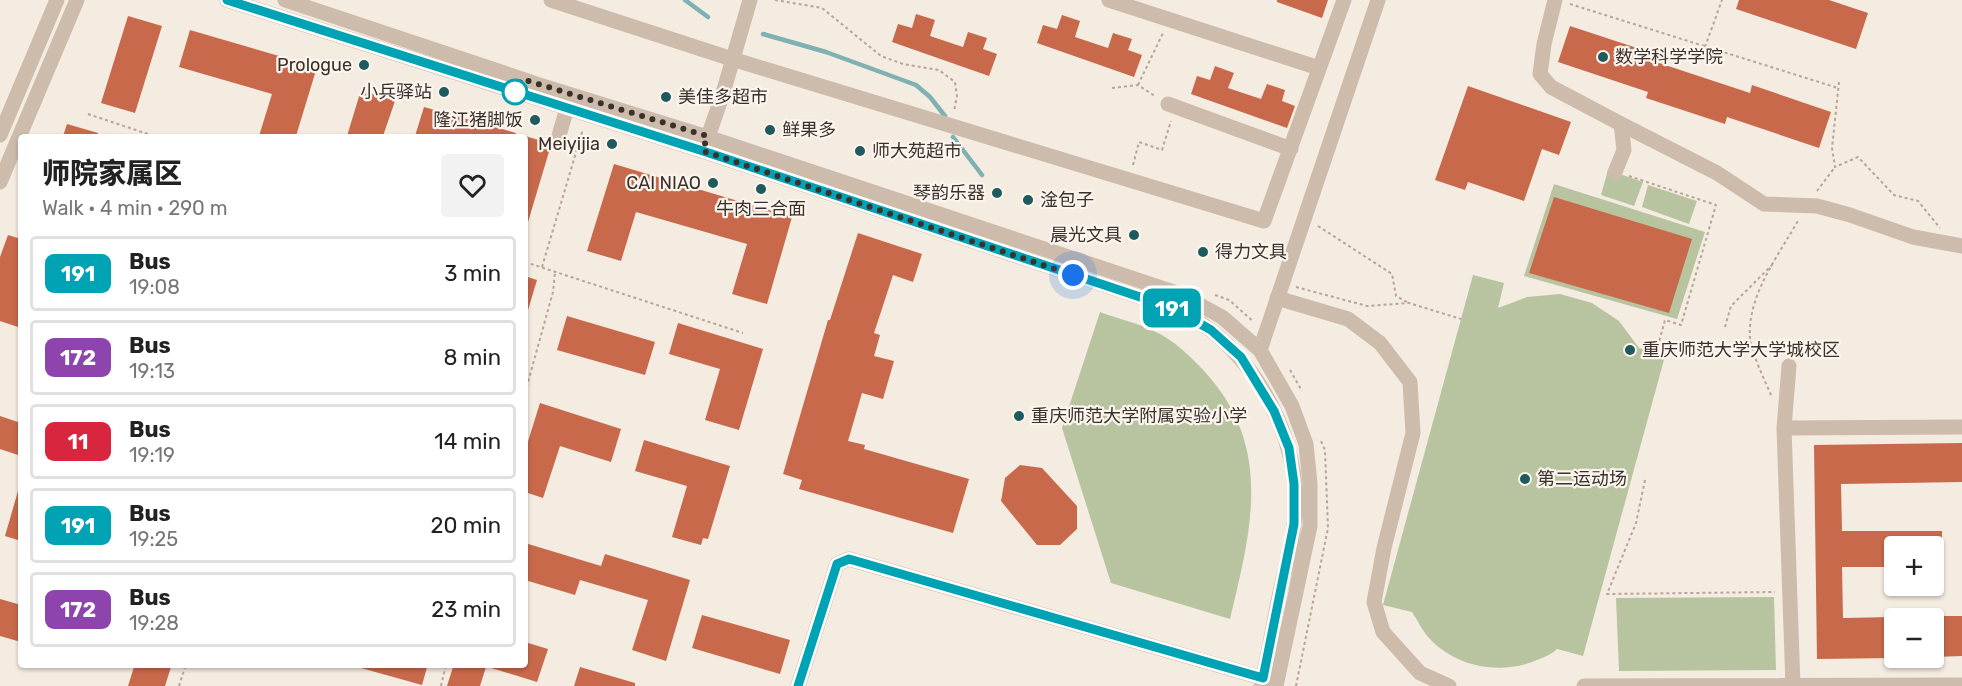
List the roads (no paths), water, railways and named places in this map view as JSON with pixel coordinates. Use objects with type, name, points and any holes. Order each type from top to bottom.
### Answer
[{"type":"street","points":[[0,135],[57,0]]},
{"type":"street","points":[[20,134],[77,0]]},
{"type":"street","points":[[227,0],[567,108],[705,144],[1180,294],[1222,317],[1260,350],[1292,406],[1306,444],[1311,484],[1310,526],[1269,683]]},
{"type":"street","points":[[285,0],[543,86],[1173,308],[1211,330],[1241,357],[1274,411],[1289,448],[1294,484],[1294,524],[1269,683]]},
{"type":"street","points":[[551,0],[732,59],[1264,221],[1344,0]]},
{"type":"street","points":[[705,144],[723,93],[750,0]]},
{"type":"street","points":[[1109,0],[1319,68]]},
{"type":"street","points":[[1260,350],[1378,0]]},
{"type":"street","points":[[1558,1],[1544,44],[1540,74],[1551,87],[1717,173],[1764,204],[1817,206],[1913,237],[1959,245]]},
{"type":"street","points":[[1171,106],[1291,148]]},
{"type":"street","points":[[558,139],[567,108]]},
{"type":"street","points":[[1614,172],[1624,150],[1622,124]]},
{"type":"street","points":[[0,182],[18,139]]},
{"type":"street","points":[[1277,298],[1348,318],[1380,343],[1410,382],[1413,433],[1384,548],[1374,602],[1383,632],[1390,640],[1420,673],[1449,686]]},
{"type":"street","points":[[1789,366],[1784,428],[1793,686]]},
{"type":"street","points":[[1784,428],[1962,427]]},
{"type":"street","points":[[798,686],[837,564],[849,559],[1269,683]]},
{"type":"street","points":[[1584,686],[1962,685]]},
{"type":"waterway","points":[[685,0],[708,17]]},
{"type":"waterway","points":[[763,34],[826,52],[916,85],[930,97],[945,116]]},
{"type":"waterway","points":[[953,137],[982,175]]},
{"type":"place","name":"数学科学学院","points":[[1603,57]]},
{"type":"place","name":"Prologue","points":[[364,65]]},
{"type":"place","name":"小兵驿站","points":[[444,92]]},
{"type":"place","name":"美佳多超市","points":[[666,97]]},
{"type":"place","name":"隆江猪脚饭","points":[[535,120]]},
{"type":"place","name":"鲜果多","points":[[770,130]]},
{"type":"place","name":"Meiyijia","points":[[612,144]]},
{"type":"place","name":"师大苑超市","points":[[860,151]]},
{"type":"place","name":"CAI NIAO","points":[[713,183]]},
{"type":"place","name":"牛肉三合面","points":[[761,189]]},
{"type":"place","name":"琴韵乐器","points":[[997,193]]},
{"type":"place","name":"淦包子","points":[[1028,200]]},
{"type":"place","name":"晨光文具","points":[[1134,235]]},
{"type":"place","name":"得力文具","points":[[1203,252]]},
{"type":"place","name":"重庆师范大学大学城校区","points":[[1630,350]]},
{"type":"place","name":"重庆师范大学附属实验小学","points":[[1019,416]]},
{"type":"place","name":"第二运动场","points":[[1525,479]]}]
